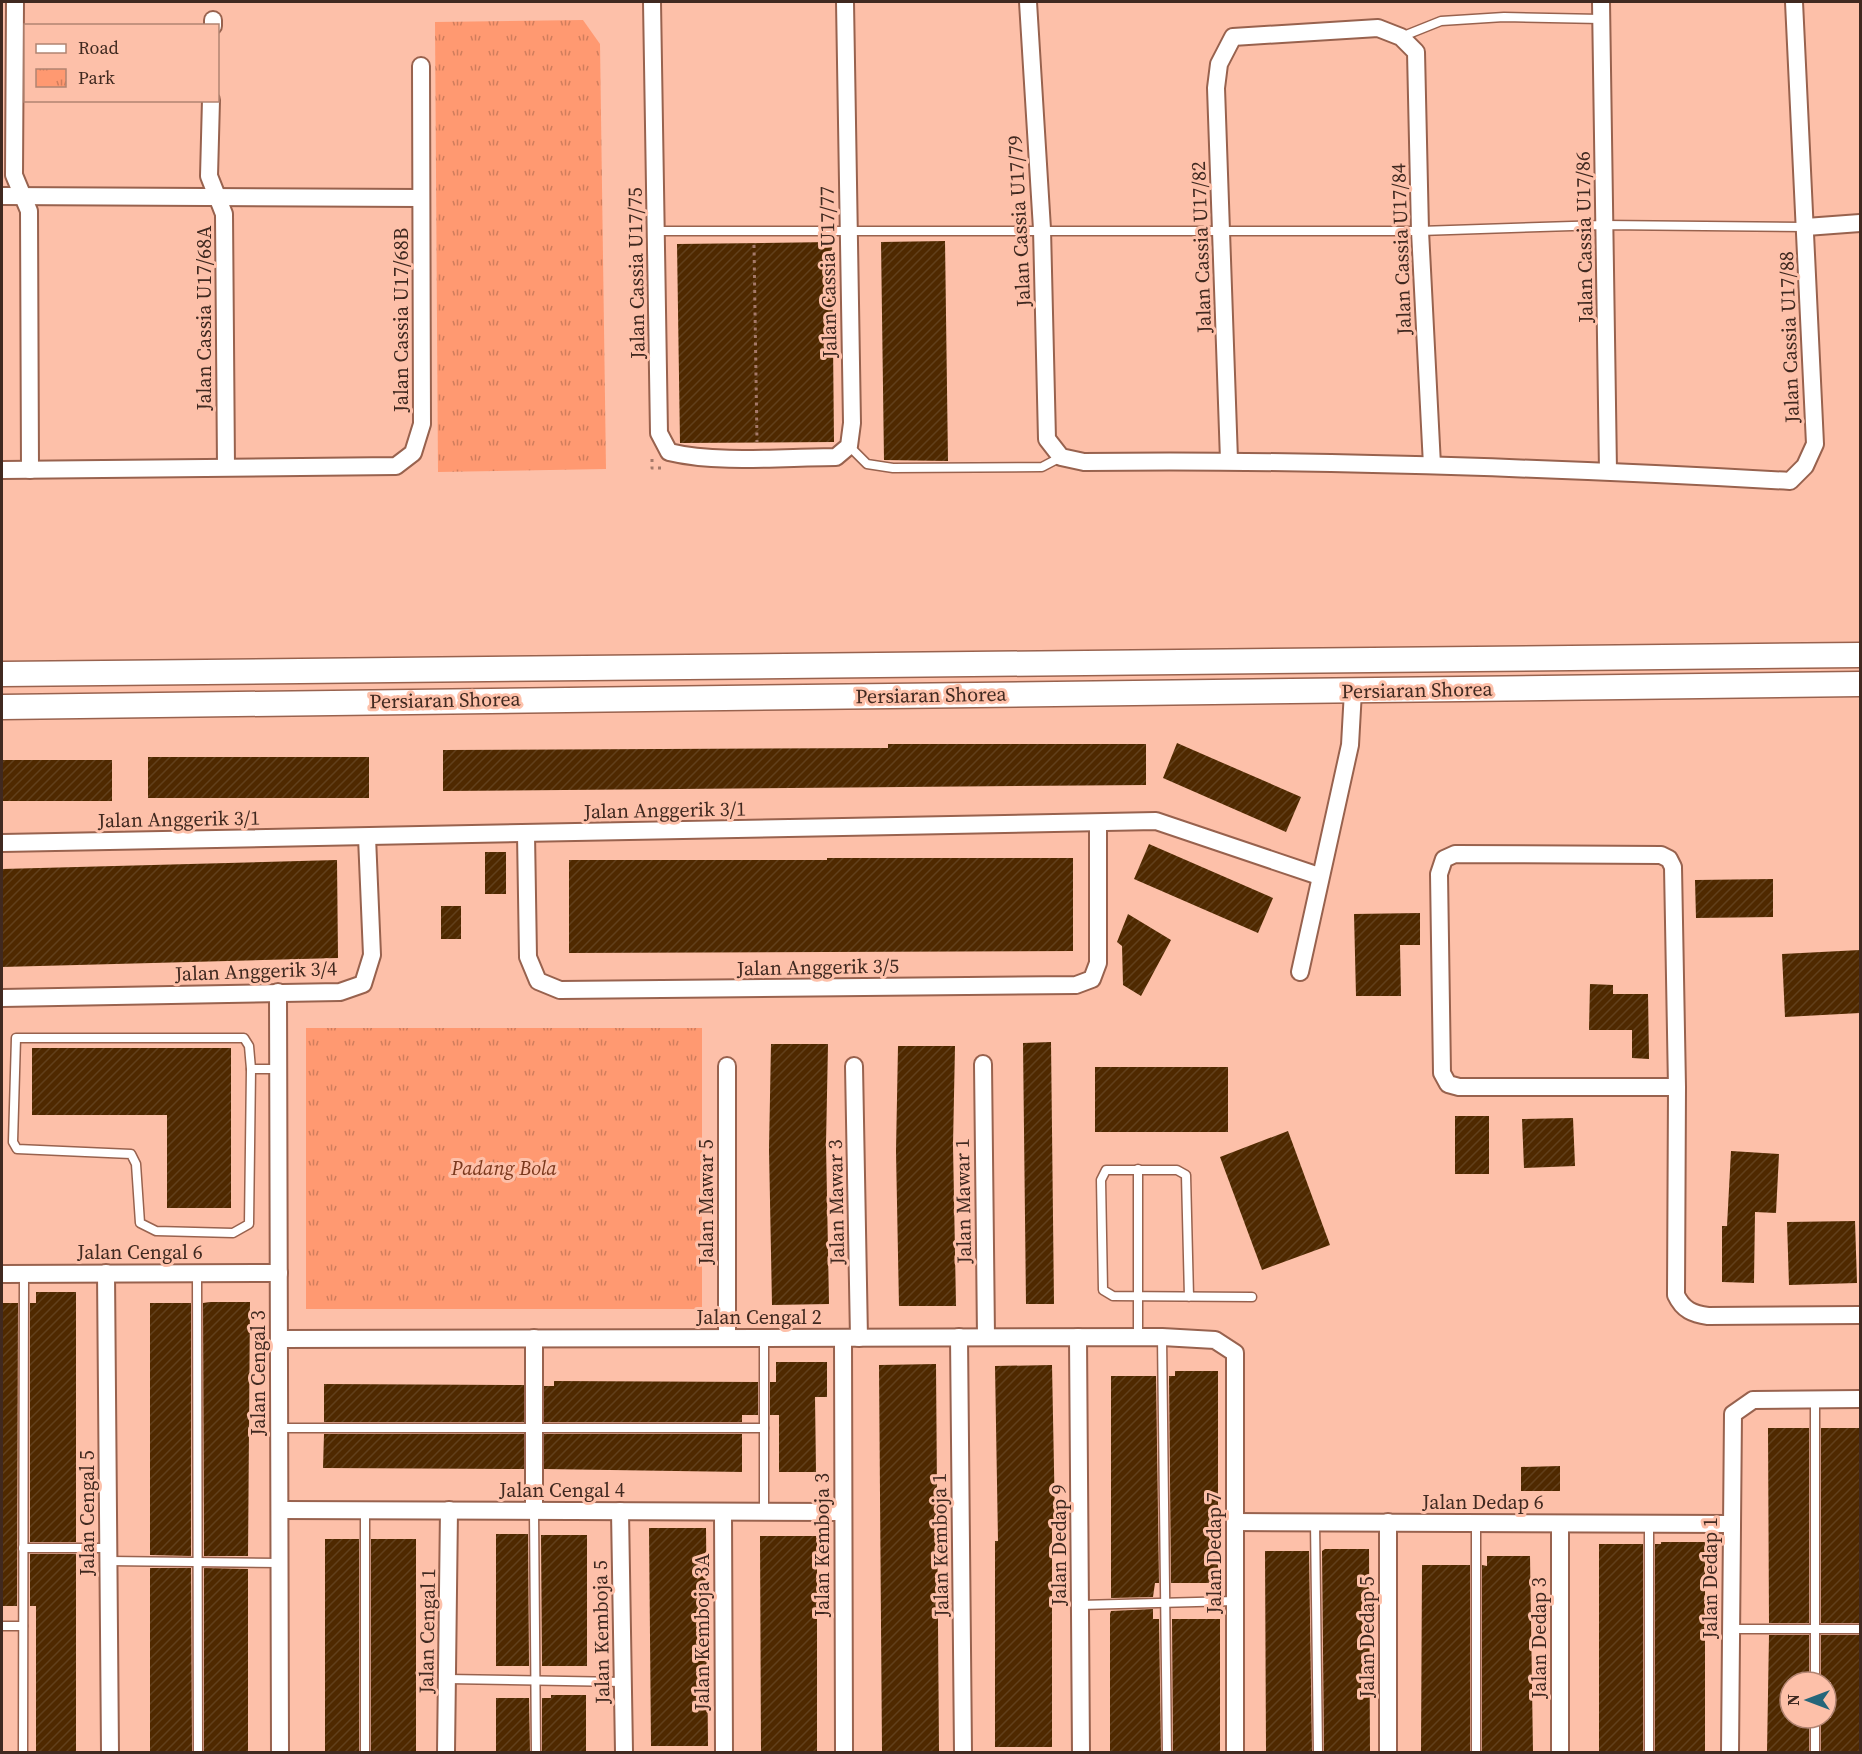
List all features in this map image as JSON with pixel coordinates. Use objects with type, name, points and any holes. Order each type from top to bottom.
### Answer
[{"type":"main road","name":"Persiaran Shorea","points":[[2,674],[1860,656]]},
{"type":"main road","points":[[1270,662],[1340,676],[1353,691],[1363,680],[1376,675],[1422,669],[1441,660]]},
{"type":"main road","name":"Persiaran Shorea","points":[[2,707],[1860,684]]},
{"type":"street","points":[[15,2],[14,175],[29,211],[30,470]]},
{"type":"street","name":"Jalan Cassia U17/75","points":[[652,2],[659,433],[669,452],[688,457],[758,458]]},
{"type":"street","name":"Jalan Cassia U17/77","points":[[845,2],[852,423],[849,446]]},
{"type":"street","name":"Jalan Cassia U17/79","points":[[1028,2],[1042,229],[1047,440],[1061,457]]},
{"type":"street","name":"Jalan Cassia U17/86","points":[[1601,2],[1608,471]]},
{"type":"street","name":"Jalan Cassia U17/88","points":[[1061,457],[1084,462],[1229,460],[1432,465],[1608,471],[1790,481],[1805,466],[1815,444],[1794,2]]},
{"type":"street","name":"Jalan Cassia U17/82","points":[[1229,460],[1216,88],[1219,63],[1233,37],[1378,28],[1401,37]]},
{"type":"street","name":"Jalan Cassia U17/84","points":[[1401,37],[1416,52],[1420,231],[1432,465]]},
{"type":"street","name":"Jalan Cassia U17/68B","points":[[2,470],[396,466],[413,453],[422,424],[421,66]]},
{"type":"street","name":"Jalan Cassia U17/68A","points":[[211,102],[209,176],[224,213],[226,467]]},
{"type":"street","points":[[2,196],[421,198]]},
{"type":"street","points":[[1806,227],[1860,223]]},
{"type":"street","points":[[758,458],[836,458],[849,446]]},
{"type":"street","points":[[1300,972],[1319,876],[1350,745],[1353,691]]},
{"type":"street","name":"Jalan Anggerik 3/1","points":[[2,843],[1098,824],[1156,821],[1319,876]]},
{"type":"street","name":"Jalan Anggerik 3/5","points":[[526,834],[528,957],[538,981],[560,990],[1076,985],[1092,979],[1098,963],[1098,824]]},
{"type":"street","name":"Jalan Anggerik 3/4","points":[[2,998],[340,992],[363,984],[372,955],[367,837]]},
{"type":"street","points":[[1677,1087],[1459,1087],[1448,1084],[1442,1073],[1439,874],[1444,859],[1455,854],[1661,855],[1669,859],[1673,867],[1677,1087],[1675,1285],[1680,1304],[1692,1314],[1708,1316],[1860,1315]]},
{"type":"street","name":"Jalan Cengal 3","points":[[278,992],[280,1752]]},
{"type":"street","name":"Jalan Mawar 1","points":[[983,1064],[986,1337]]},
{"type":"street","name":"Jalan Mawar 5","points":[[727,1066],[727,1338]]},
{"type":"street","name":"Jalan Mawar 3","points":[[851,1338],[855,1066]]},
{"type":"street","name":"Jalan Cengal 6","points":[[2,1274],[279,1272]]},
{"type":"street","name":"Jalan Cengal 5","points":[[106,1273],[110,1752]]},
{"type":"street","name":"Jalan Kemboja 1","points":[[958,1337],[963,1752]]},
{"type":"street","name":"Jalan Dedap 9","points":[[1078,1337],[1081,1752]]},
{"type":"street","name":"Jalan Cengal 2","points":[[279,1340],[1162,1337],[1215,1340],[1235,1353]]},
{"type":"street","points":[[534,1338],[534,1511]]},
{"type":"street","name":"Jalan Kemboja 3","points":[[844,1752],[843,1512],[851,1338]]},
{"type":"street","name":"Jalan Dedap 7","points":[[1235,1353],[1235,1752]]},
{"type":"street","name":"Jalan Dedap 1","points":[[1730,1752],[1731,1427],[1733,1414],[1741,1406],[1753,1400],[1815,1400]]},
{"type":"street","points":[[1815,1400],[1860,1400]]},
{"type":"street","name":"Jalan Cengal 4","points":[[280,1510],[843,1512]]},
{"type":"street","name":"Jalan Cengal 1","points":[[446,1752],[449,1510]]},
{"type":"street","name":"Jalan Kemboja 5","points":[[620,1511],[624,1752]]},
{"type":"street","name":"Jalan Kemboja 3A","points":[[723,1512],[724,1752]]},
{"type":"street","name":"Jalan Dedap 6","points":[[1235,1522],[1731,1524]]},
{"type":"street","name":"Jalan Dedap 5","points":[[1388,1522],[1388,1752]]},
{"type":"street","name":"Jalan Dedap 3","points":[[1560,1524],[1560,1752]]},
{"type":"lane","points":[[1401,37],[1442,21],[1504,16],[1601,19]]},
{"type":"lane","points":[[657,231],[1042,229],[1420,231],[1604,225],[1806,227]]},
{"type":"lane","points":[[849,446],[867,464],[893,468],[1042,467],[1061,457]]},
{"type":"lane","points":[[16,1038],[244,1038],[249,1046],[251,1069],[249,1224],[233,1233],[156,1231],[140,1223],[136,1164],[131,1154],[17,1149],[13,1142],[16,1038]]},
{"type":"lane","points":[[251,1069],[279,1069]]},
{"type":"lane","points":[[1138,1169],[1138,1337]]},
{"type":"lane","points":[[1189,1297],[1186,1175],[1177,1170],[1106,1170],[1101,1180],[1103,1290],[1113,1296],[1189,1297],[1252,1297]]},
{"type":"lane","points":[[23,1752],[24,1273]]},
{"type":"lane","points":[[196,1274],[198,1752]]},
{"type":"lane","points":[[1162,1337],[1167,1752]]},
{"type":"lane","points":[[764,1338],[764,1512]]},
{"type":"lane","points":[[1815,1400],[1815,1670]]},
{"type":"lane","points":[[280,1428],[764,1428]]},
{"type":"lane","points":[[365,1510],[365,1752]]},
{"type":"lane","points":[[534,1511],[536,1752]]},
{"type":"lane","points":[[1316,1522],[1318,1752]]},
{"type":"lane","points":[[1476,1523],[1476,1752]]},
{"type":"lane","points":[[1649,1524],[1649,1752]]},
{"type":"lane","points":[[23,1548],[197,1562],[280,1563]]},
{"type":"lane","points":[[1080,1605],[1235,1601]]},
{"type":"lane","points":[[2,1626],[23,1626]]},
{"type":"lane","points":[[1731,1629],[1860,1629]]},
{"type":"lane","points":[[447,1679],[623,1682]]},
{"type":"lane","points":[[1815,1730],[1815,1752]]},
{"type":"path","points":[[753,231],[758,458]]},
{"type":"green space","points":[[583,20],[600,44],[606,469],[438,472],[435,22]]},
{"type":"green space","name":"Padang Bola","points":[[306,1028],[702,1028],[702,1309],[306,1309]]},
{"type":"building","points":[[945,241],[948,461],[884,460],[881,242]]},
{"type":"building","points":[[832,242],[834,442],[680,443],[677,244]]},
{"type":"building","points":[[1177,743],[1301,797],[1286,832],[1163,778]]},
{"type":"building","points":[[888,744],[1146,744],[1146,785],[443,791],[443,750],[888,748]]},
{"type":"building","points":[[148,757],[369,757],[369,798],[148,798]]},
{"type":"building","points":[[2,760],[112,760],[112,801],[2,801]]},
{"type":"building","points":[[1149,844],[1273,898],[1258,933],[1134,879]]},
{"type":"building","points":[[485,852],[506,852],[506,894],[485,894]]},
{"type":"building","points":[[827,858],[1073,858],[1073,951],[569,953],[569,860],[827,860]]},
{"type":"building","points":[[337,860],[338,958],[2,967],[2,869]]},
{"type":"building","points":[[1773,879],[1773,917],[1696,918],[1695,880]]},
{"type":"building","points":[[441,906],[461,906],[461,939],[441,939]]},
{"type":"building","points":[[1420,913],[1420,945],[1400,945],[1401,996],[1356,996],[1354,914]]},
{"type":"building","points":[[1128,914],[1171,940],[1141,996],[1123,985],[1122,946],[1117,942]]},
{"type":"building","points":[[1860,950],[1860,1013],[1785,1017],[1782,954]]},
{"type":"building","points":[[1590,984],[1613,985],[1613,994],[1648,994],[1649,1059],[1632,1058],[1632,1030],[1589,1030]]},
{"type":"building","points":[[1051,1042],[1054,1304],[1026,1304],[1023,1043]]},
{"type":"building","points":[[771,1044],[828,1044],[826,1144],[829,1304],[772,1305],[769,1149]]},
{"type":"building","points":[[898,1046],[955,1046],[953,1145],[956,1306],[899,1306],[896,1151]]},
{"type":"building","points":[[32,1048],[231,1048],[231,1208],[167,1208],[167,1115],[32,1115]]},
{"type":"building","points":[[1095,1067],[1228,1067],[1228,1132],[1095,1132]]},
{"type":"building","points":[[1455,1116],[1489,1116],[1489,1174],[1455,1174]]},
{"type":"building","points":[[1573,1118],[1575,1166],[1524,1168],[1522,1119]]},
{"type":"building","points":[[1288,1131],[1330,1245],[1262,1270],[1220,1157]]},
{"type":"building","points":[[1731,1151],[1779,1154],[1776,1213],[1755,1212],[1754,1283],[1722,1282],[1722,1226],[1727,1226]]},
{"type":"building","points":[[1855,1221],[1857,1283],[1789,1285],[1787,1222]]},
{"type":"building","points":[[36,1292],[76,1292],[76,1542],[30,1542],[30,1303],[36,1303]]},
{"type":"building","points":[[250,1302],[248,1556],[204,1556],[203,1303]]},
{"type":"building","points":[[2,1303],[18,1303],[17,1606],[2,1606]]},
{"type":"building","points":[[150,1303],[191,1303],[191,1556],[150,1555]]},
{"type":"building","points":[[776,1362],[827,1362],[827,1397],[815,1397],[816,1472],[779,1472],[779,1415],[770,1415],[770,1382],[776,1382]]},
{"type":"building","points":[[936,1364],[939,1752],[882,1752],[879,1365]]},
{"type":"building","points":[[1052,1365],[1055,1520],[1052,1520],[1052,1747],[995,1747],[995,1541],[998,1541],[995,1366]]},
{"type":"building","points":[[1175,1371],[1218,1371],[1218,1583],[1171,1583],[1169,1376],[1175,1376]]},
{"type":"building","points":[[1111,1376],[1156,1376],[1159,1583],[1155,1583],[1153,1597],[1111,1598]]},
{"type":"building","points":[[554,1381],[758,1382],[758,1415],[742,1415],[742,1422],[544,1422],[544,1386],[554,1386]]},
{"type":"building","points":[[324,1384],[524,1385],[524,1422],[324,1422]]},
{"type":"building","points":[[1768,1428],[1809,1428],[1809,1623],[1769,1623]]},
{"type":"building","points":[[1821,1428],[1860,1428],[1860,1623],[1821,1623]]},
{"type":"building","points":[[324,1434],[524,1434],[524,1469],[323,1468]]},
{"type":"building","points":[[544,1434],[742,1434],[742,1472],[544,1469]]},
{"type":"building","points":[[1560,1466],[1560,1491],[1521,1491],[1521,1467]]},
{"type":"building","points":[[649,1528],[706,1528],[708,1746],[651,1746]]},
{"type":"building","points":[[496,1534],[528,1534],[529,1666],[496,1666]]},
{"type":"building","points":[[541,1535],[587,1535],[587,1666],[542,1666]]},
{"type":"building","points":[[760,1536],[817,1536],[817,1752],[761,1752]]},
{"type":"building","points":[[325,1539],[359,1539],[359,1752],[325,1752]]},
{"type":"building","points":[[371,1539],[416,1539],[416,1752],[371,1752]]},
{"type":"building","points":[[1661,1542],[1705,1542],[1705,1752],[1655,1752],[1655,1544],[1661,1544]]},
{"type":"building","points":[[1599,1544],[1643,1544],[1643,1752],[1599,1752]]},
{"type":"building","points":[[1325,1549],[1369,1549],[1370,1752],[1324,1752],[1322,1551]]},
{"type":"building","points":[[1265,1551],[1309,1551],[1312,1752],[1266,1752]]},
{"type":"building","points":[[30,1554],[76,1554],[76,1752],[36,1752],[36,1606],[30,1606]]},
{"type":"building","points":[[1487,1556],[1530,1556],[1533,1752],[1482,1752],[1482,1565],[1487,1566]]},
{"type":"building","points":[[1422,1565],[1470,1565],[1470,1752],[1421,1752]]},
{"type":"building","points":[[150,1568],[191,1568],[192,1752],[150,1752]]},
{"type":"building","points":[[204,1568],[248,1569],[248,1752],[204,1752]]},
{"type":"building","points":[[1153,1609],[1153,1619],[1159,1619],[1161,1752],[1110,1752],[1110,1614],[1111,1611]]},
{"type":"building","points":[[1172,1619],[1220,1619],[1220,1752],[1173,1752]]},
{"type":"building","points":[[1769,1635],[1809,1635],[1809,1670],[1778,1670],[1778,1730],[1809,1730],[1809,1752],[1767,1752]]},
{"type":"building","points":[[1821,1635],[1860,1635],[1860,1752],[1821,1752],[1821,1730],[1838,1730],[1838,1670],[1821,1670]]},
{"type":"building","points":[[551,1695],[586,1695],[586,1752],[542,1752],[542,1698],[551,1698]]},
{"type":"building","points":[[496,1698],[529,1698],[530,1752],[496,1752]]}]
